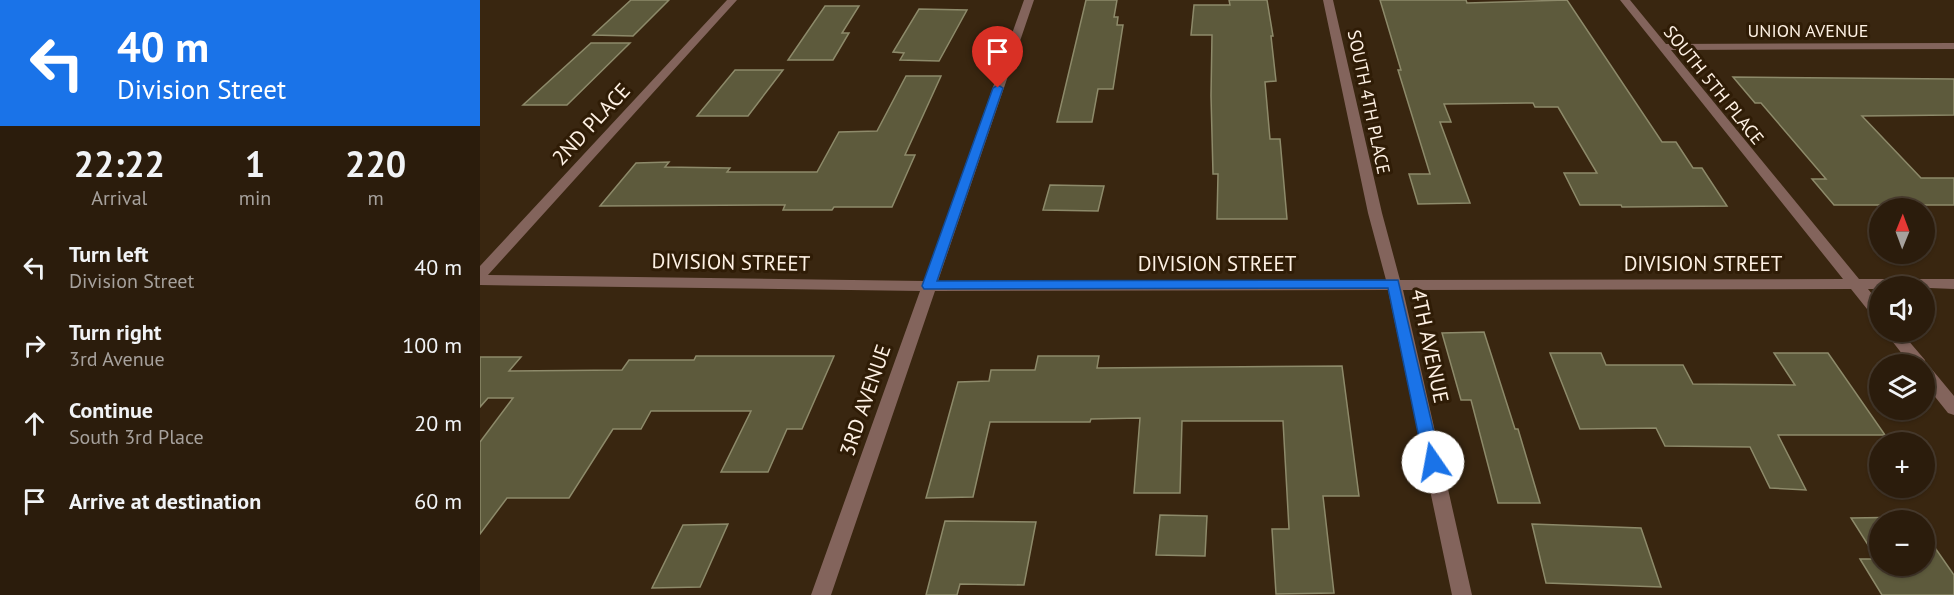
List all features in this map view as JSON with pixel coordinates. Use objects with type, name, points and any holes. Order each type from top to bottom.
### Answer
[{"type":"street","name":"2ND PLACE","points":[[480,275],[732,0]]},
{"type":"street","name":"3RD AVENUE","points":[[821,595],[1029,0]]},
{"type":"street","name":"SOUTH 4TH PLACE","points":[[1328,0],[1375,213]]},
{"type":"street","name":"SOUTH 5TH PLACE","points":[[1625,0],[1869,302]]},
{"type":"street","name":"UNION AVENUE","points":[[1662,47],[1954,46]]},
{"type":"street","name":"4TH AVENUE","points":[[1375,213],[1394,284],[1462,595]]},
{"type":"street","name":"DIVISION STREET","points":[[480,280],[929,286],[1954,284]]},
{"type":"street","points":[[1901,342],[1911,354]]},
{"type":"street","points":[[1935,385],[1954,408]]},
{"type":"building","points":[[631,0],[669,0],[633,36],[593,35]]},
{"type":"building","points":[[1086,0],[1117,0],[1114,17],[1118,17],[1117,25],[1123,25],[1113,89],[1098,89],[1092,122],[1057,122]]},
{"type":"building","points":[[1229,0],[1267,0],[1273,36],[1271,36],[1276,81],[1265,82],[1270,139],[1280,139],[1287,219],[1217,219],[1218,174],[1213,174],[1212,35],[1191,35],[1194,5],[1230,5]]},
{"type":"building","points":[[1380,0],[1466,0],[1467,3],[1567,0],[1662,142],[1676,142],[1693,168],[1702,168],[1727,206],[1580,205],[1564,173],[1597,173],[1558,107],[1535,107],[1533,103],[1444,104],[1451,122],[1440,122],[1470,203],[1418,204],[1409,174],[1430,174],[1398,70],[1401,70]]},
{"type":"building","points":[[825,6],[859,6],[842,33],[849,33],[833,60],[788,60]]},
{"type":"building","points":[[919,9],[967,10],[939,61],[900,60],[904,53],[893,52]]},
{"type":"building","points":[[591,43],[630,43],[567,105],[523,105]]},
{"type":"building","points":[[735,70],[783,70],[748,116],[697,116]]},
{"type":"building","points":[[906,76],[941,76],[905,155],[915,155],[892,207],[783,210],[785,205],[600,206],[636,163],[669,162],[665,167],[730,168],[727,172],[817,172],[839,132],[877,131]]},
{"type":"building","points":[[1733,77],[1954,79],[1954,115],[1862,116],[1921,178],[1954,178],[1954,205],[1935,205],[1935,198],[1869,198],[1869,205],[1834,205],[1812,179],[1826,179],[1761,103],[1755,103]]},
{"type":"building","points":[[1050,185],[1104,186],[1098,211],[1043,210]]},
{"type":"building","points":[[1484,332],[1515,429],[1518,429],[1540,503],[1498,503],[1471,400],[1461,400],[1442,333]]},
{"type":"building","points":[[1550,353],[1601,353],[1606,365],[1683,365],[1693,384],[1795,385],[1774,353],[1828,353],[1869,412],[1869,420],[1875,420],[1883,432],[1869,432],[1869,435],[1778,435],[1806,490],[1770,488],[1750,447],[1665,446],[1656,428],[1580,429]]},
{"type":"building","points":[[696,356],[834,356],[802,429],[787,429],[768,472],[721,472],[751,411],[651,411],[641,429],[613,429],[569,498],[507,498],[480,534],[480,442],[513,398],[488,398],[480,407],[480,357],[521,357],[509,371],[622,370],[629,360],[694,360]]},
{"type":"building","points":[[1038,356],[1099,356],[1097,368],[1342,366],[1359,496],[1323,496],[1334,593],[1276,594],[1272,529],[1289,529],[1283,421],[1182,421],[1180,493],[1134,493],[1140,418],[1091,419],[1090,422],[990,422],[973,497],[926,498],[958,382],[989,381],[991,370],[1035,370]]},
{"type":"building","points":[[1160,515],[1207,516],[1205,556],[1156,555]]},
{"type":"building","points":[[1851,518],[1869,518],[1869,546]]},
{"type":"building","points":[[945,521],[1036,522],[1024,585],[960,584],[957,595],[926,595]]},
{"type":"building","points":[[728,524],[700,587],[652,588],[683,525]]},
{"type":"building","points":[[1532,524],[1641,528],[1661,587],[1546,583]]},
{"type":"building","points":[[1935,548],[1954,575],[1954,595],[1882,595],[1870,576],[1935,576]]},
{"type":"building","points":[[1860,559],[1869,559],[1869,574]]},
{"type":"route","points":[[998,88],[929,286],[1394,284],[1433,462]]}]
